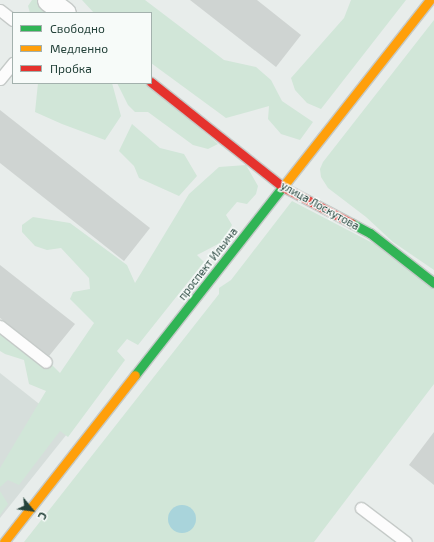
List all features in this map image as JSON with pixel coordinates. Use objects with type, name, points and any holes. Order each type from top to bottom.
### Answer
[{"type":"street","name":"проспект Ильича","points":[[4,542],[430,0]]},
{"type":"street","name":"улица Лоскутова","points":[[152,83],[283,187],[370,233],[434,283]]},
{"type":"lane","points":[[0,10],[12,19]]},
{"type":"lane","points":[[0,80],[12,64]]},
{"type":"lane","points":[[0,326],[46,362]]},
{"type":"lane","points":[[361,508],[406,542]]},
{"type":"shaded area","points":[[0,373],[71,429],[0,518]]},
{"type":"green space","points":[[32,0],[38,0],[55,12],[30,12],[28,6]]},
{"type":"green space","points":[[82,0],[145,0],[224,60],[256,67],[271,80],[282,101],[313,122],[300,140],[281,134],[268,119],[269,106],[226,118],[152,64],[152,12],[93,12]]},
{"type":"green space","points":[[351,0],[406,0],[321,109],[307,103],[295,90],[291,78],[344,18]]},
{"type":"green space","points":[[434,20],[434,270],[393,242],[366,217],[328,188],[321,177],[320,169],[323,162]]},
{"type":"green space","points":[[38,84],[112,84],[121,116],[105,140],[35,112]]},
{"type":"green space","points":[[118,84],[149,84],[218,144],[208,149],[193,145],[148,112],[135,112],[128,105]]},
{"type":"green space","points":[[132,124],[160,148],[184,154],[197,176],[179,196],[139,178],[134,166],[119,151]]},
{"type":"green space","points":[[246,165],[258,186],[256,194],[247,204],[237,202],[226,215],[232,225],[222,242],[197,255],[204,262],[138,345],[127,339],[117,351],[125,360],[68,437],[60,431],[19,485],[8,480],[0,487],[0,468],[46,391],[29,384],[24,360],[0,351],[0,321],[43,356],[60,373],[94,323],[70,299],[73,292],[90,289],[89,278],[61,248],[47,250],[35,246],[22,232],[22,225],[33,217],[70,223],[127,265],[135,283],[189,194],[219,167]]},
{"type":"green space","points":[[292,201],[434,275],[434,384],[314,542],[24,542],[219,294],[219,288],[231,280]]},
{"type":"green space","points":[[0,491],[8,504],[0,515]]},
{"type":"water","points":[[182,505],[192,509],[196,519],[192,529],[182,533],[172,529],[168,519],[172,509]]},
{"type":"building","points":[[190,0],[257,0],[301,35],[276,67]]},
{"type":"building","points":[[0,110],[150,228],[124,261],[0,163]]},
{"type":"building","points":[[0,265],[75,324],[49,356],[0,318]]},
{"type":"building","points":[[434,432],[434,485],[409,465]]},
{"type":"traffic: fast","points":[[135,375],[285,184]]},
{"type":"traffic: fast","points":[[351,223],[370,233],[434,283]]},
{"type":"traffic: slow","points":[[285,184],[430,0]]},
{"type":"traffic: slow","points":[[4,542],[135,375]]},
{"type":"traffic: jam","points":[[152,83],[283,187],[351,223]]}]
